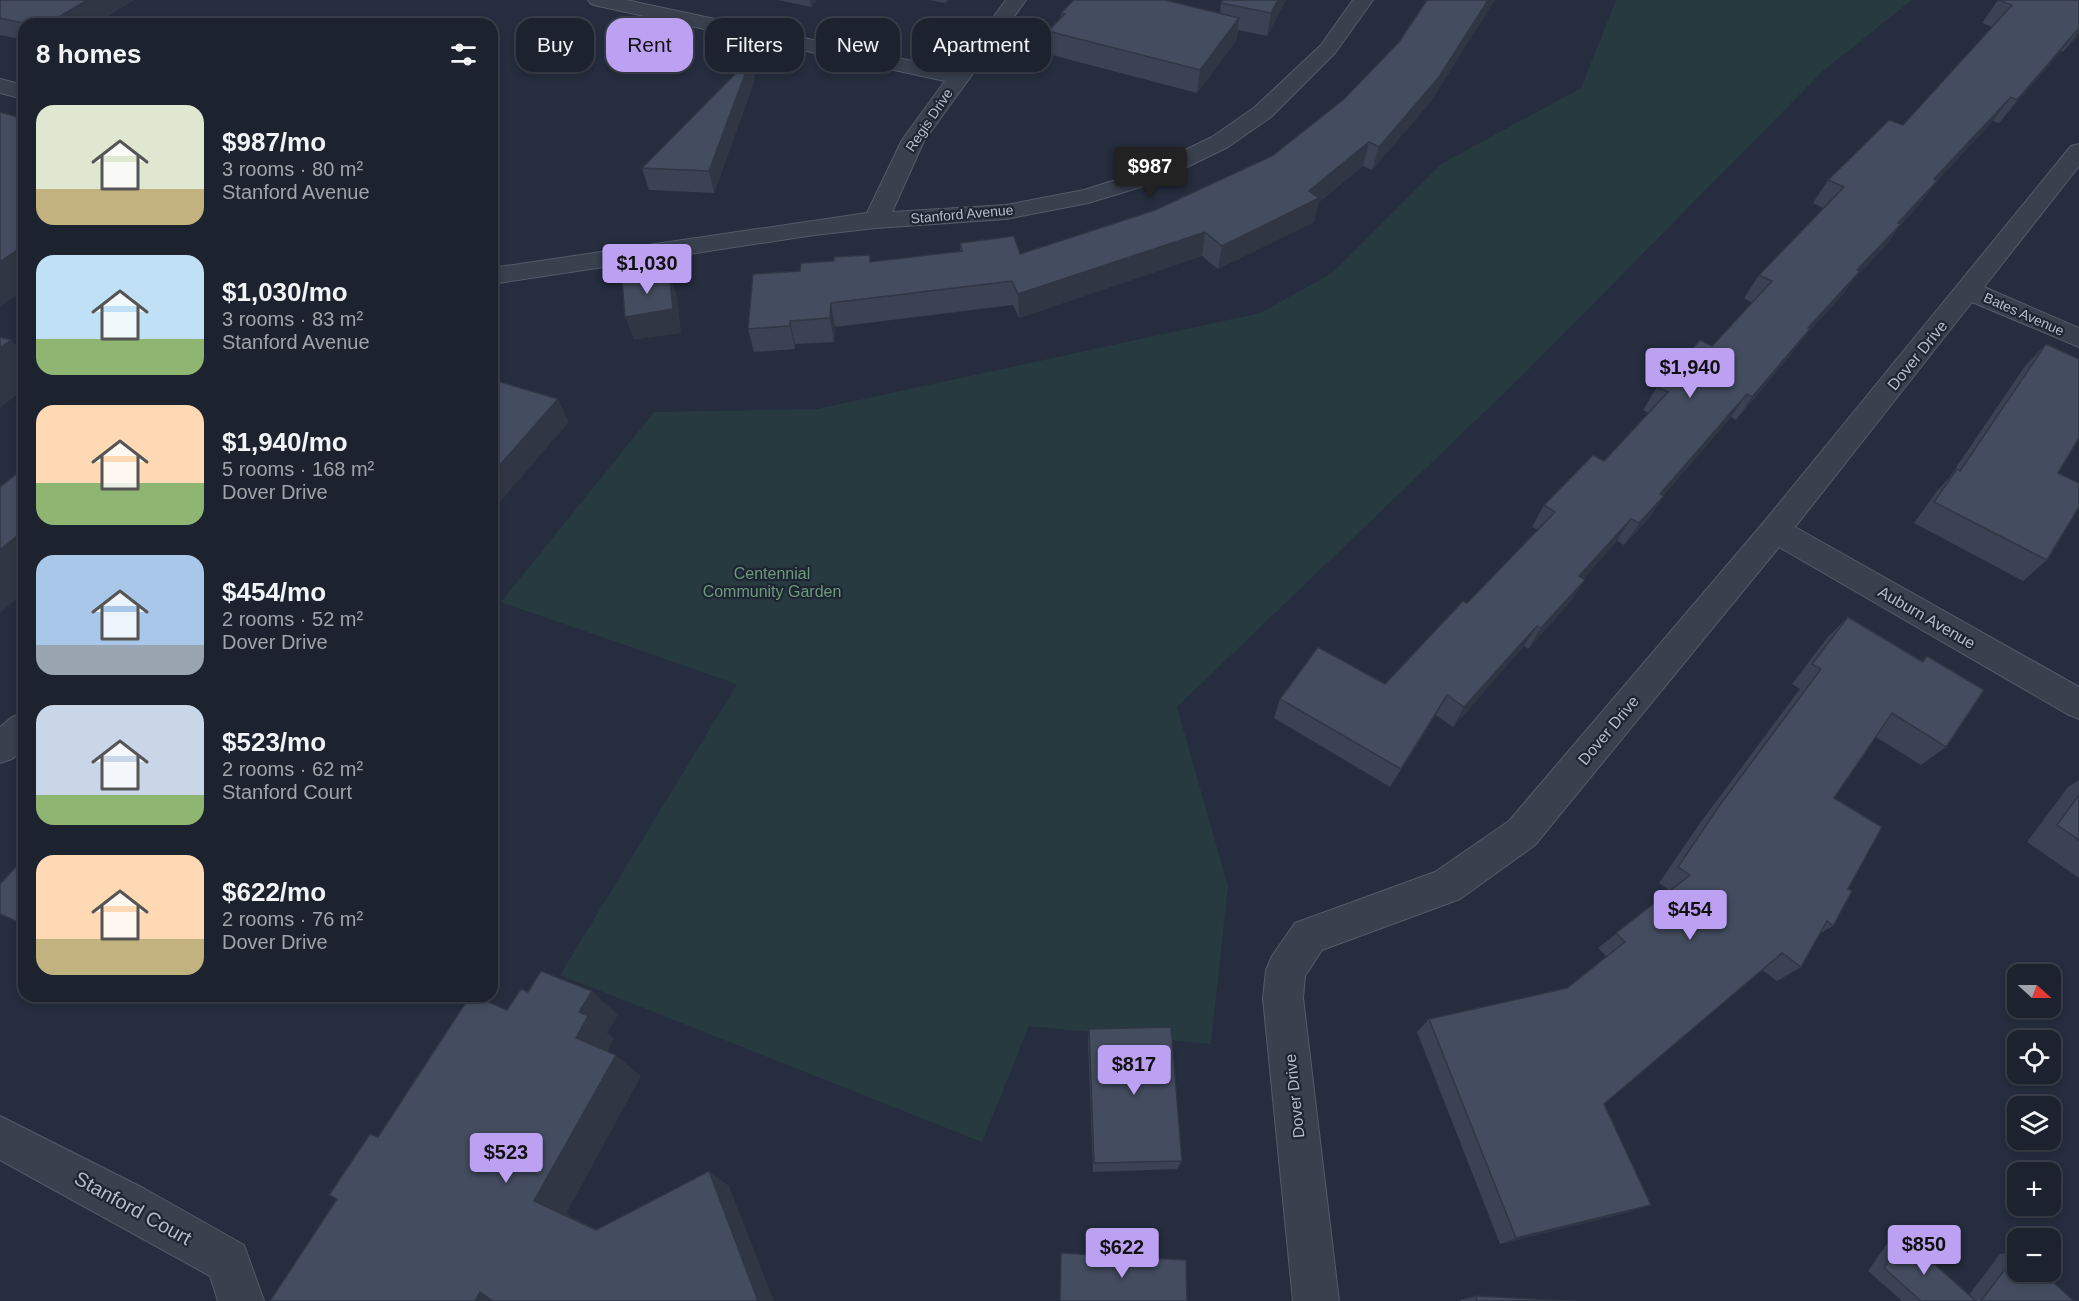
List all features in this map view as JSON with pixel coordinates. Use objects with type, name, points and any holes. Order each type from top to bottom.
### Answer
[{"type":"street","points":[[598,0],[659,6],[958,77]]},
{"type":"street","name":"Regis Drive","points":[[876,220],[913,140],[1016,0]]},
{"type":"street","name":"Stanford Avenue","points":[[498,275],[814,227],[876,220],[1006,212],[1088,196],[1146,178],[1220,142],[1263,112],[1328,49],[1363,0]]},
{"type":"street","points":[[0,86],[18,90]]},
{"type":"street","name":"Dover Drive","points":[[1316,1301],[1283,998],[1286,970],[1310,936],[1447,886],[1522,833],[1775,530],[2079,151]]},
{"type":"street","name":"Bates Avenue","points":[[1969,290],[2079,338]]},
{"type":"street","name":"Auburn Avenue","points":[[1775,530],[2079,704]]},
{"type":"street","points":[[0,748],[18,733]]},
{"type":"street","name":"Stanford Court","points":[[0,1137],[129,1205],[228,1261],[241,1301]]},
{"type":"green space","name":"Centennial Community Garden","points":[[1616,0],[1912,0],[1823,71],[1524,374],[1177,707],[1228,886],[1211,1044],[1029,1026],[982,1142],[560,975],[737,684],[501,602],[654,412],[817,409],[1260,313],[1332,273],[1441,164],[1581,88]]},
{"type":"building","points":[[0,0],[87,0],[57,18],[18,18],[18,22],[0,18]]},
{"type":"building","points":[[1074,0],[1165,0],[1239,18],[1200,70],[1051,32],[1051,28],[1065,14],[1061,13]]},
{"type":"building","points":[[1223,0],[1278,0],[1271,13],[1221,3]]},
{"type":"building","points":[[1427,0],[1488,0],[1439,77],[1379,147],[1369,142],[1309,191],[1319,198],[1222,246],[1205,232],[1018,294],[1012,281],[831,303],[830,318],[790,321],[790,326],[748,329],[753,274],[800,271],[801,263],[834,261],[834,257],[870,255],[870,262],[962,251],[960,243],[1014,236],[1020,254],[1155,210],[1272,156],[1344,99],[1399,42]]},
{"type":"building","points":[[1998,0],[2079,0],[2079,28],[2017,100],[2011,97],[1934,179],[1937,181],[1898,223],[1901,224],[1857,270],[1860,271],[1808,328],[1810,329],[1752,397],[1747,394],[1660,494],[1664,496],[1639,523],[1631,519],[1579,576],[1585,580],[1541,628],[1537,626],[1464,707],[1447,695],[1401,769],[1280,699],[1318,647],[1385,684],[1463,601],[1467,603],[1555,512],[1544,505],[1593,455],[1604,461],[1668,392],[1657,387],[1700,340],[1712,346],[1772,281],[1759,275],[1844,187],[1828,180],[1889,120],[1903,125],[2012,5]]},
{"type":"building","points":[[737,72],[746,72],[709,171],[642,168]]},
{"type":"building","points":[[0,112],[18,117],[18,249],[0,262]]},
{"type":"building","points":[[669,273],[673,309],[625,317],[622,280]]},
{"type":"building","points":[[0,337],[11,340],[0,348]]},
{"type":"building","points":[[2046,344],[2079,359],[2079,438],[2058,473],[2079,483],[2079,507],[2047,560],[1934,502],[1957,469],[1960,471]]},
{"type":"building","points":[[498,381],[558,399],[498,467]]},
{"type":"building","points":[[18,473],[18,535],[0,550],[0,487]]},
{"type":"building","points":[[1848,617],[1923,662],[1927,656],[1984,690],[1946,747],[1892,713],[1834,798],[1882,827],[1848,889],[1852,891],[1833,926],[1827,921],[1801,967],[1782,953],[1604,1104],[1651,1205],[1516,1238],[1429,1019],[1567,988],[1625,942],[1616,933],[1690,875],[1678,867],[1719,806],[1821,669],[1812,664]]},
{"type":"building","points":[[2079,795],[2079,840],[2057,825]]},
{"type":"building","points":[[18,864],[18,922],[0,914],[0,884]]},
{"type":"building","points":[[541,971],[592,991],[579,1012],[588,1016],[576,1038],[616,1055],[534,1201],[596,1230],[709,1171],[758,1301],[493,1301],[480,1292],[475,1301],[270,1301],[337,1199],[329,1195],[370,1134],[378,1137],[466,1002],[489,1002],[507,1010],[521,989],[528,992]]},
{"type":"building","points":[[1171,1027],[1182,1161],[1094,1163],[1089,1029]]},
{"type":"building","points":[[1905,1238],[1976,1301],[1921,1301],[1884,1268]]},
{"type":"building","points":[[1061,1253],[1186,1260],[1187,1301],[1060,1301]]},
{"type":"building","points":[[2007,1267],[2007,1282],[2053,1282],[2074,1301],[1981,1301]]},
{"type":"building","points":[[1476,1296],[1576,1301],[1477,1301]]}]
